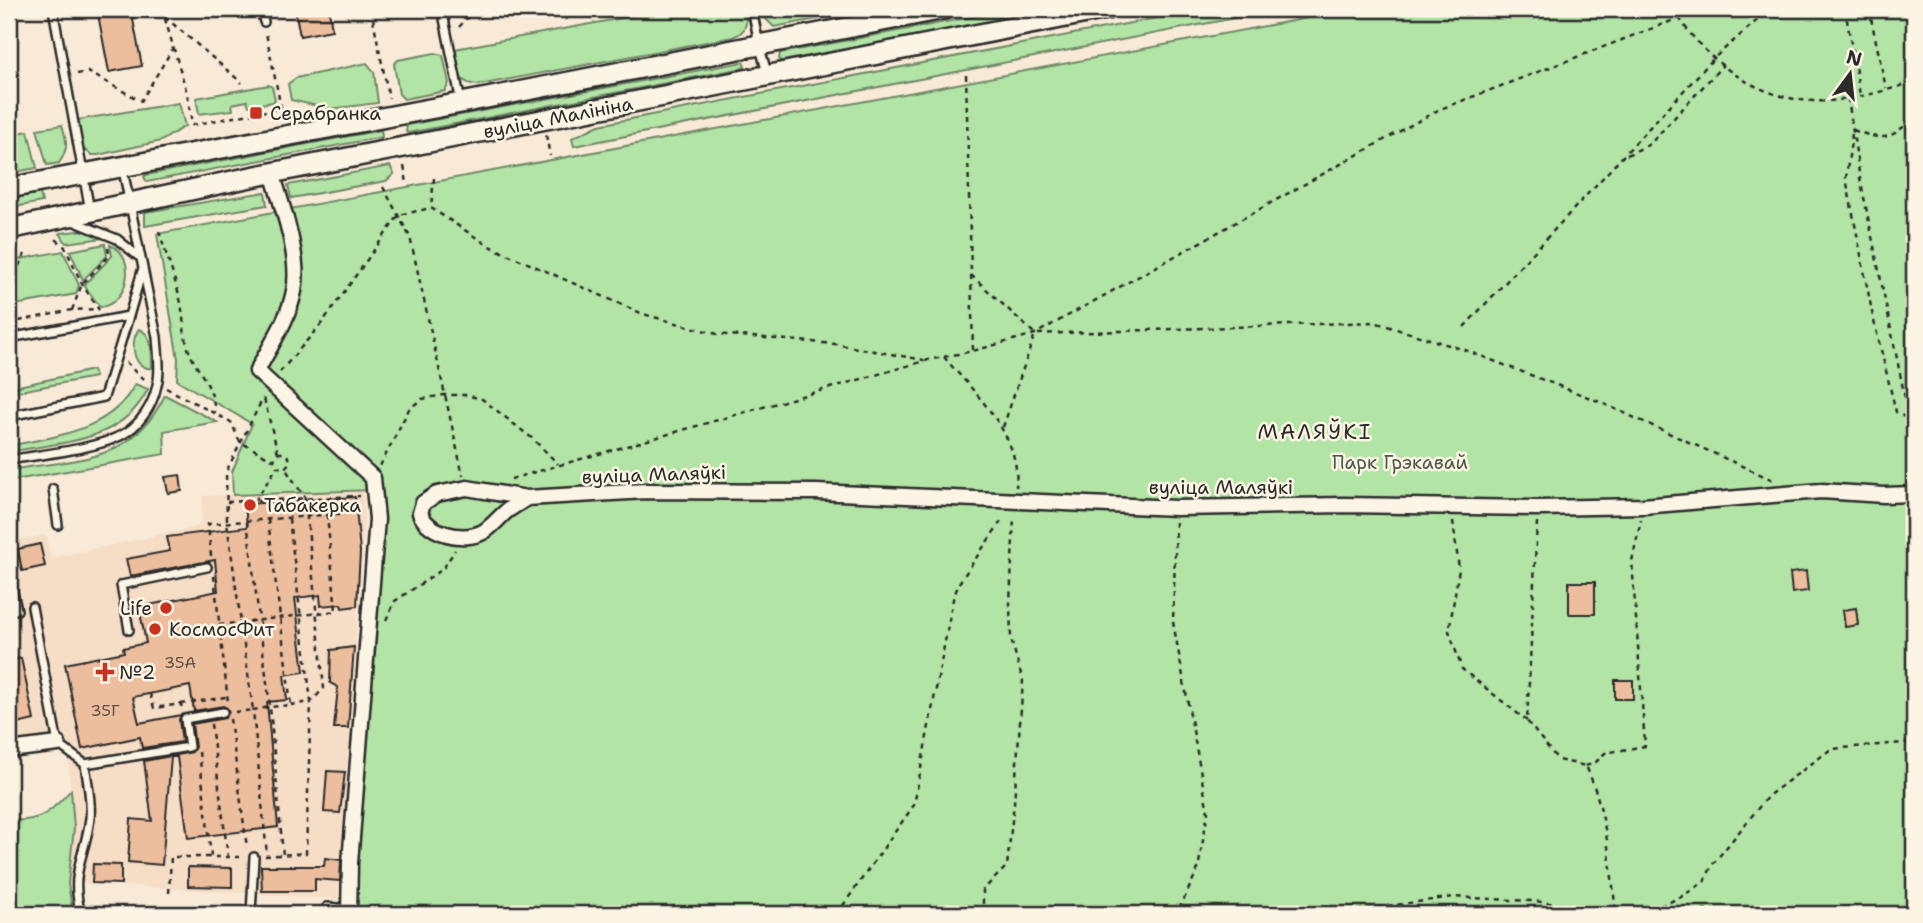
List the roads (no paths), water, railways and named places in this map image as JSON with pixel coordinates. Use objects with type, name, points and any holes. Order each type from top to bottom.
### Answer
[{"type":"main road","name":"вуліца Малініна","points":[[9,188],[944,9]]},
{"type":"main road","name":"вуліца Малініна","points":[[9,229],[272,173],[1107,9]]},
{"type":"street","points":[[272,173],[295,264],[295,290],[290,307],[257,371],[373,478],[375,495],[370,516],[349,911]]},
{"type":"street","name":"вуліца Маляўкі","points":[[527,498],[481,533],[464,536],[433,529],[420,513],[423,503],[437,494],[467,488],[527,498],[646,491],[746,491],[1177,508],[1344,505],[1538,508],[1643,506],[1821,491],[1914,494]]},
{"type":"street","points":[[9,750],[58,744]]},
{"type":"lane","points":[[53,9],[90,212]]},
{"type":"lane","points":[[261,9],[264,23]]},
{"type":"lane","points":[[442,9],[461,103]]},
{"type":"lane","points":[[752,9],[768,76]]},
{"type":"lane","points":[[9,460],[120,436],[142,419],[158,384],[157,337],[122,165]]},
{"type":"lane","points":[[62,218],[82,223],[117,239],[139,257]]},
{"type":"lane","points":[[9,416],[104,397],[142,270]]},
{"type":"lane","points":[[9,338],[129,316]]},
{"type":"lane","points":[[52,489],[58,525]]},
{"type":"lane","points":[[129,630],[121,585],[210,565]]},
{"type":"lane","points":[[9,574],[17,610]]},
{"type":"lane","points":[[32,607],[58,744],[85,764],[189,747],[185,719],[225,708]]},
{"type":"lane","points":[[81,914],[75,885],[90,814],[85,764]]},
{"type":"lane","points":[[251,857],[251,914]]},
{"type":"lane","points":[[327,907],[349,911]]},
{"type":"place","name":"Серабранка","points":[[256,113]]},
{"type":"place","name":"Табакерка","points":[[250,505]]},
{"type":"place","name":"Life","points":[[166,608]]},
{"type":"place","name":"КосмосФит","points":[[155,629]]},
{"type":"place","name":"№2","points":[[105,672]]},
{"type":"district","name":"МАЛЯЎКІ","points":[[1315,432]]},
{"type":"park label","name":"Парк Грэкавай","points":[[1400,462]]}]
